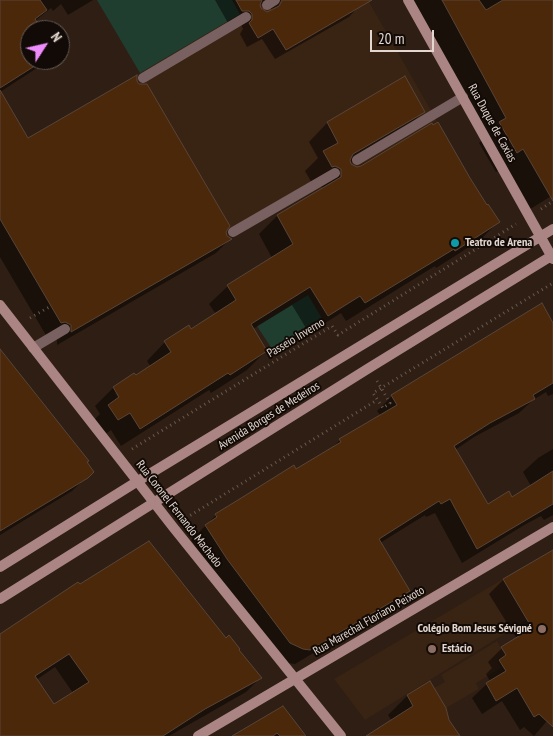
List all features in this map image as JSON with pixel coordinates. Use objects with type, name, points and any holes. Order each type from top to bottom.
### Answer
[{"type":"main road","name":"Rua Duque de Caxias","points":[[408,0],[553,260]]},
{"type":"main road","name":"Avenida Borges de Medeiros","points":[[0,567],[553,229]]},
{"type":"main road","name":"Avenida Borges de Medeiros","points":[[0,599],[553,255]]},
{"type":"main road","name":"Rua Coronel Fernando Machado","points":[[0,305],[341,736]]},
{"type":"main road","name":"Rua Marechal Floriano Peixoto","points":[[198,736],[553,527]]},
{"type":"lane","points":[[143,78],[246,17]]},
{"type":"lane","points":[[357,160],[463,97]]},
{"type":"lane","points":[[233,232],[335,172]]},
{"type":"lane","points":[[33,348],[65,329]]},
{"type":"path","name":"Passeio Inverno","points":[[119,456],[332,326],[338,335],[529,216]]},
{"type":"path","points":[[369,368],[390,403],[383,408],[373,393],[553,283]]},
{"type":"path","points":[[16,326],[51,306]]},
{"type":"path","points":[[173,526],[377,400]]},
{"type":"shaded area","points":[[263,0],[368,0],[437,121],[236,236],[140,73]]},
{"type":"shaded area","name":"Estácio","points":[[503,579],[523,612],[553,593],[537,638],[527,620],[365,720],[334,679]]},
{"type":"shaded area","name":"Estácio","points":[[497,641],[505,655],[497,660],[501,668],[476,683],[479,689],[446,708],[434,688],[445,682],[441,675]]},
{"type":"green space","points":[[97,0],[232,0],[240,14],[140,73]]},
{"type":"green space","points":[[308,295],[323,320],[272,349],[257,326]]},
{"type":"building","points":[[0,0],[40,0],[47,10],[36,20],[20,20],[20,70],[28,70],[0,88]]},
{"type":"building","points":[[236,0],[262,0],[261,8],[267,12],[279,6],[282,0],[372,0],[286,50],[273,29],[258,38],[249,23],[252,20],[252,14],[249,11],[242,11]]},
{"type":"building","points":[[442,0],[479,0],[486,10],[503,0],[553,0],[553,201],[523,149],[517,153],[499,122],[506,118]]},
{"type":"building","points":[[137,75],[139,84],[147,84],[230,226],[226,232],[227,236],[232,239],[71,332],[71,325],[65,322],[61,323],[0,219],[0,90],[28,138]]},
{"type":"building","points":[[405,76],[425,112],[353,154],[350,160],[351,164],[357,167],[361,166],[432,123],[433,125],[438,122],[470,178],[500,222],[455,251],[454,249],[365,303],[360,296],[328,316],[310,287],[251,324],[267,351],[230,375],[228,373],[140,429],[130,413],[118,420],[108,405],[119,397],[113,387],[134,373],[136,375],[171,352],[164,341],[189,325],[191,329],[236,300],[227,285],[293,244],[277,215],[341,177],[341,169],[335,166],[332,167],[323,151],[338,143],[327,122]]},
{"type":"building","points":[[542,303],[553,323],[553,383],[533,395],[535,399],[490,423],[454,446],[488,504],[509,491],[512,497],[553,471],[553,504],[477,549],[450,499],[441,504],[439,501],[379,539],[410,591],[310,650],[290,643],[227,559],[205,525],[217,517],[215,514],[294,465],[296,469],[341,442],[339,439],[397,405],[391,395]]},
{"type":"building","points":[[0,349],[89,461],[87,462],[94,472],[88,478],[0,531]]},
{"type":"building","points":[[149,541],[226,638],[229,635],[262,678],[205,709],[163,736],[0,736],[0,634],[78,582],[80,584]],"holes":[[[69,654],[89,682],[54,704],[35,676]]]},
{"type":"building","points":[[553,550],[553,727],[539,714],[534,717],[517,688],[496,701],[486,683],[506,671],[499,660],[506,655],[501,647],[532,628],[503,579]]},
{"type":"building","points":[[430,681],[446,708],[449,720],[460,736],[366,736],[413,706],[407,695]]},
{"type":"building","points":[[283,706],[306,736],[280,736],[277,733],[273,736],[232,736]]},
{"type":"place","name":"Teatro de Arena","points":[[455,243]]},
{"type":"place","name":"Colégio Bom Jesus Sévigné","points":[[542,629]]},
{"type":"place","name":"Estácio","points":[[432,649]]}]
